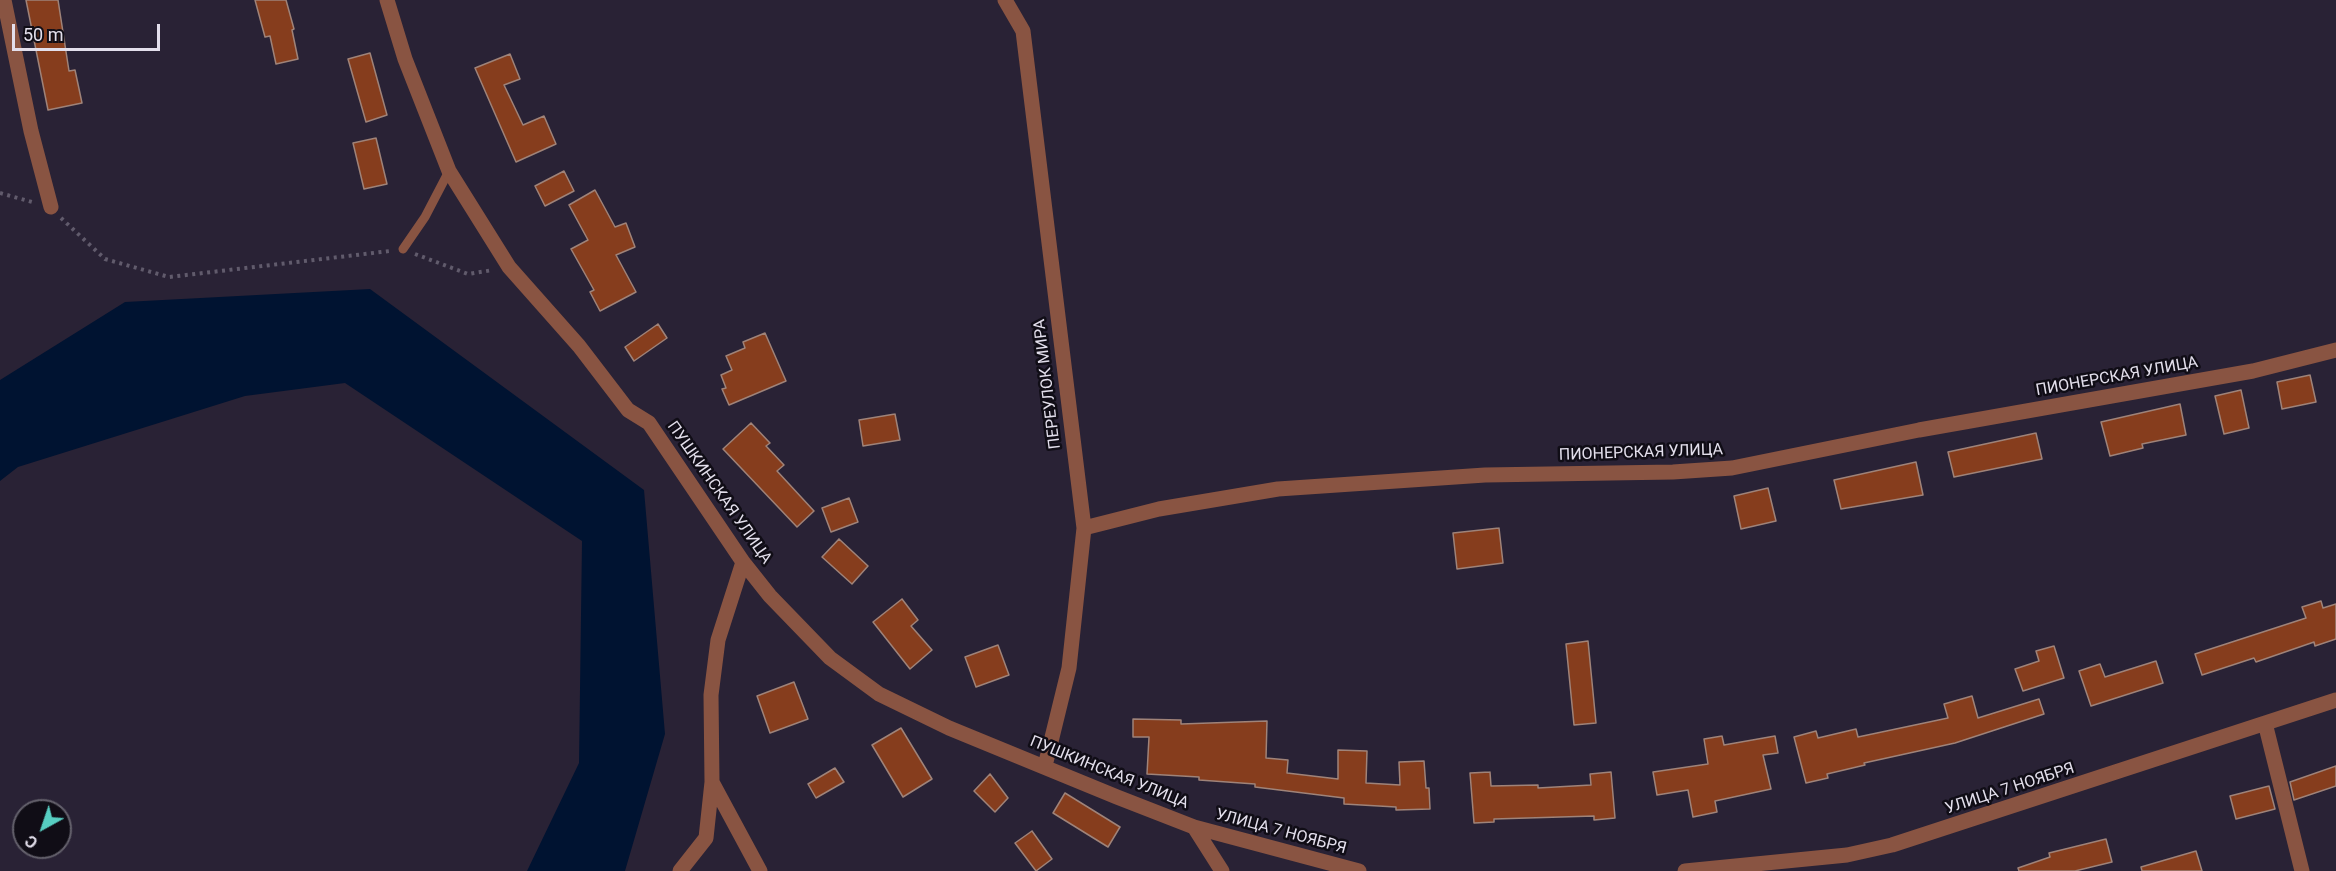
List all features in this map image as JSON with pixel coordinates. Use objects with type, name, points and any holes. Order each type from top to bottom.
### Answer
[{"type":"street","points":[[4,0],[31,132],[51,207]]},
{"type":"street","name":"ПУШКИНСКАЯ УЛИЦА","points":[[387,0],[405,59],[449,171],[509,267],[579,346],[628,410],[649,423],[743,562],[770,596],[830,658],[879,694],[950,728],[1194,827]]},
{"type":"street","name":"ПЕРЕУЛОК МИРА","points":[[1005,0],[1023,31],[1084,528],[1069,668],[1045,766]]},
{"type":"street","name":"ПИОНЕРСКАЯ УЛИЦА","points":[[1084,528],[1159,508],[1278,489],[1485,475],[1672,472],[1732,468],[1919,430],[2253,371],[2336,350]]},
{"type":"street","points":[[680,871],[706,838],[712,782],[711,695],[717,651],[743,562]]},
{"type":"street","name":"УЛИЦА 7 НОЯБРЯ","points":[[1685,871],[1846,855],[1892,845],[2336,700]]},
{"type":"street","points":[[2265,723],[2302,871]]},
{"type":"street","points":[[712,782],[760,871]]},
{"type":"street","points":[[1194,827],[1222,871]]},
{"type":"street","name":"УЛИЦА 7 НОЯБРЯ","points":[[1194,827],[1347,870]]},
{"type":"street","points":[[1846,855],[1848,871]]},
{"type":"lane","points":[[403,249],[425,217],[449,171]]},
{"type":"path","points":[[0,193],[51,207],[72,231],[105,259],[169,277],[403,249],[468,274],[509,267]]},
{"type":"water","points":[[370,289],[644,490],[665,734],[625,871],[527,871],[579,763],[582,541],[345,383],[245,396],[18,467],[0,481],[0,380],[125,302]]},
{"type":"building","points":[[26,0],[58,0],[69,71],[75,70],[82,103],[48,110]]},
{"type":"building","points":[[255,0],[286,0],[294,29],[292,30],[298,59],[276,64],[270,36],[265,37]]},
{"type":"building","points":[[370,53],[387,115],[366,122],[348,59]]},
{"type":"building","points":[[510,54],[520,79],[504,85],[523,125],[544,116],[556,144],[516,162],[475,68]]},
{"type":"building","points":[[376,138],[387,184],[364,189],[353,143]]},
{"type":"building","points":[[564,171],[574,191],[545,206],[535,186]]},
{"type":"building","points":[[595,190],[615,227],[626,223],[635,247],[616,255],[636,292],[600,311],[590,292],[594,290],[571,249],[588,240],[569,205]]},
{"type":"building","points":[[658,324],[667,338],[634,361],[625,347]]},
{"type":"building","points":[[765,333],[786,381],[729,405],[722,389],[726,388],[721,375],[732,370],[726,356],[745,348],[743,342]]},
{"type":"building","points":[[2310,375],[2316,402],[2282,409],[2277,382]]},
{"type":"building","points":[[2241,390],[2249,428],[2224,434],[2215,396]]},
{"type":"building","points":[[2180,404],[2186,435],[2142,444],[2143,448],[2110,456],[2101,422]]},
{"type":"building","points":[[895,414],[900,440],[863,446],[859,420]]},
{"type":"building","points":[[751,423],[770,443],[766,446],[784,465],[777,471],[814,511],[797,527],[723,449]]},
{"type":"building","points":[[2036,433],[2042,459],[1954,477],[1948,452]]},
{"type":"building","points":[[1916,462],[1923,495],[1841,509],[1834,480]]},
{"type":"building","points":[[1768,488],[1776,521],[1741,529],[1734,496]]},
{"type":"building","points":[[849,498],[858,522],[831,532],[822,508]]},
{"type":"building","points":[[1499,528],[1503,563],[1457,569],[1453,533]]},
{"type":"building","points":[[839,539],[868,566],[852,584],[822,557]]},
{"type":"building","points":[[902,599],[918,620],[911,626],[932,650],[910,669],[873,622]]},
{"type":"building","points":[[2321,601],[2323,608],[2336,604],[2336,639],[2315,646],[2314,642],[2256,662],[2254,658],[2202,675],[2195,654],[2306,618],[2302,607]]},
{"type":"building","points":[[1588,641],[1596,723],[1574,725],[1566,644]]},
{"type":"building","points":[[998,645],[1009,675],[976,687],[965,657]]},
{"type":"building","points":[[2054,646],[2064,678],[2023,691],[2015,669],[2039,661],[2036,651]]},
{"type":"building","points":[[2156,661],[2163,683],[2091,706],[2079,671],[2100,664],[2105,677]]},
{"type":"building","points":[[794,682],[808,719],[770,733],[757,696]]},
{"type":"building","points":[[1972,696],[1978,718],[2039,699],[2044,714],[1955,743],[1864,763],[1865,765],[1827,774],[1828,778],[1806,783],[1794,737],[1816,731],[1818,738],[1856,729],[1858,737],[1948,718],[1944,704]]},
{"type":"building","points":[[1133,719],[1181,720],[1181,724],[1267,721],[1266,758],[1288,760],[1287,773],[1338,779],[1338,750],[1367,751],[1366,783],[1400,785],[1399,762],[1424,761],[1430,809],[1396,810],[1396,807],[1344,804],[1344,798],[1255,787],[1255,784],[1199,780],[1199,777],[1147,774],[1149,737],[1133,737]]},
{"type":"building","points":[[901,728],[932,779],[903,797],[872,745]]},
{"type":"building","points":[[1722,736],[1724,745],[1775,736],[1778,753],[1763,755],[1771,789],[1715,801],[1717,812],[1693,817],[1688,790],[1657,795],[1653,772],[1708,764],[1704,739]]},
{"type":"building","points":[[2336,766],[2336,786],[2294,800],[2290,782]]},
{"type":"building","points":[[835,768],[844,782],[816,798],[808,784]]},
{"type":"building","points":[[1490,772],[1491,786],[1538,785],[1538,788],[1591,785],[1590,774],[1611,772],[1615,818],[1594,820],[1594,816],[1494,819],[1494,822],[1474,823],[1470,773]]},
{"type":"building","points":[[990,774],[1008,798],[995,812],[974,791]]},
{"type":"building","points":[[2269,786],[2275,809],[2236,819],[2230,796]]},
{"type":"building","points":[[1065,793],[1120,827],[1108,847],[1053,813]]},
{"type":"building","points":[[1032,831],[1052,859],[1036,871],[1015,843]]},
{"type":"building","points":[[2106,839],[2112,862],[2075,871],[2019,871],[2018,868],[2050,857],[2049,853]]},
{"type":"building","points":[[2196,851],[2202,871],[2142,871],[2141,867]]}]
